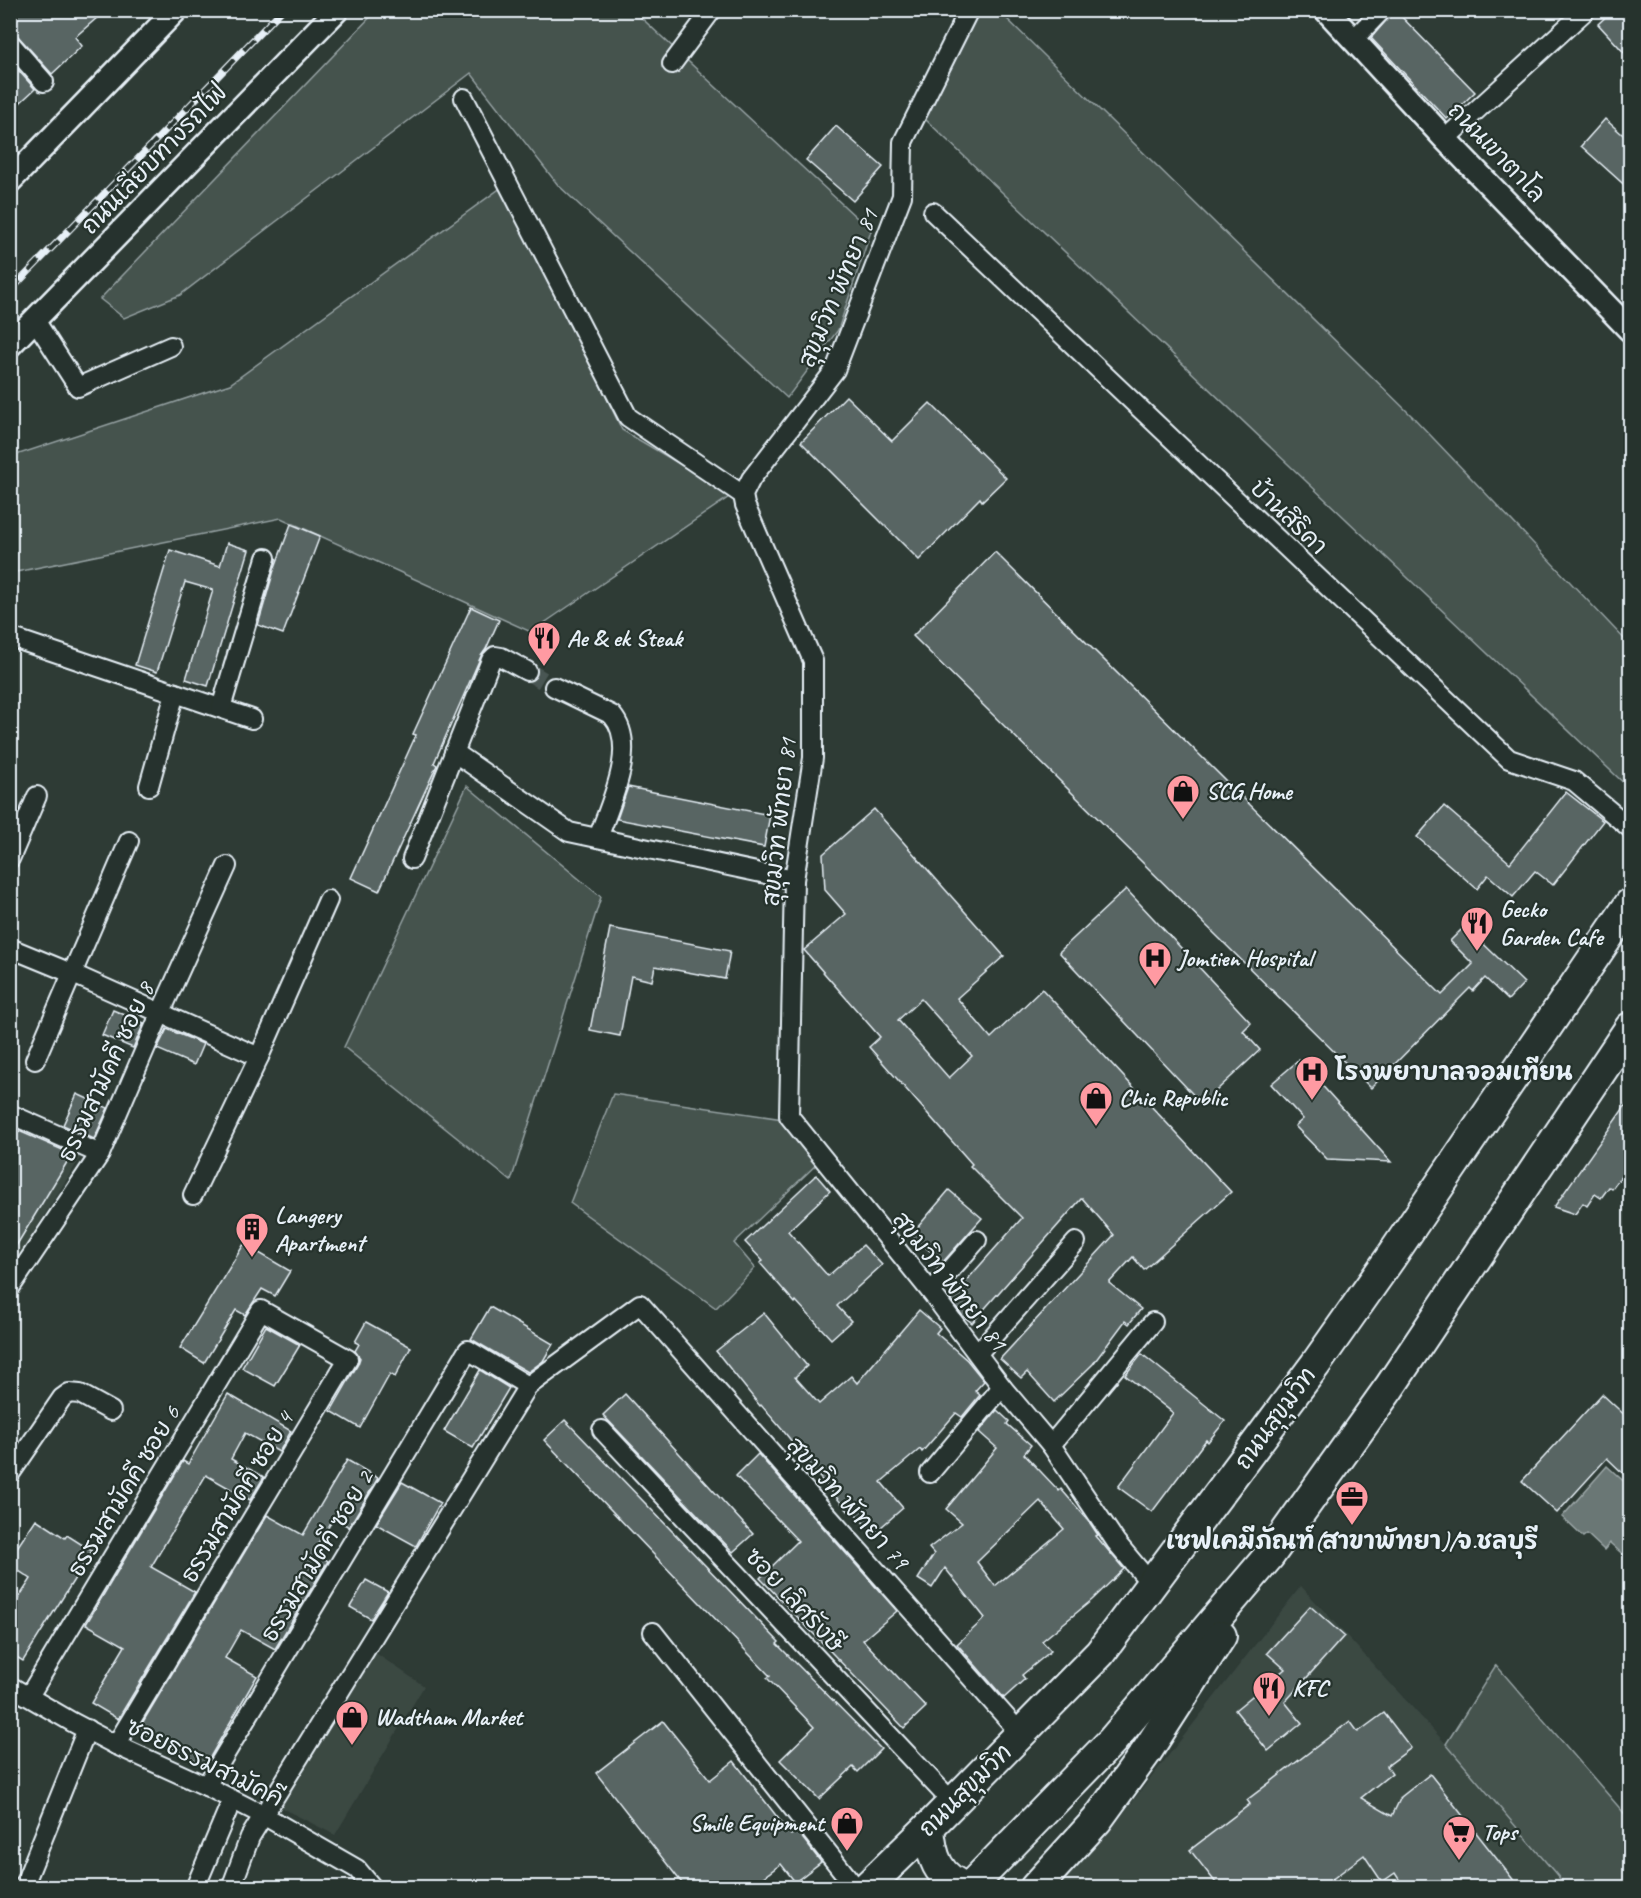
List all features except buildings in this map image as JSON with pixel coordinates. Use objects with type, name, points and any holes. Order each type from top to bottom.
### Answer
[{"type":"highway","name":"ถนนสุขุมวิท","points":[[866,1887],[929,1827],[1100,1653],[1391,1257],[1630,904]]},
{"type":"highway","points":[[1035,1887],[1097,1820],[1147,1751],[1197,1675],[1269,1556],[1389,1388],[1630,1028]]},
{"type":"highway","points":[[929,1827],[931,1849],[936,1862],[944,1874],[957,1884],[968,1887],[1112,1741],[1269,1556]]},
{"type":"street","points":[[10,181],[176,10]]},
{"type":"street","name":"ถนนเลียบทางรถไฟ","points":[[10,345],[337,10]]},
{"type":"street","points":[[672,64],[712,10]]},
{"type":"street","name":"สุขุมวิท พัทยา 81","points":[[969,10],[903,142],[902,196],[835,370],[751,479],[743,495],[745,505],[813,661],[813,758],[794,880],[789,1116],[931,1292],[1002,1387],[1051,1445],[1116,1542],[1152,1585]]},
{"type":"street","name":"ถนนเขาตาโล","points":[[1326,10],[1352,41],[1630,330]]},
{"type":"street","points":[[1352,41],[1382,10]]},
{"type":"street","points":[[1445,138],[1586,10]]},
{"type":"street","points":[[10,43],[44,82]]},
{"type":"street","points":[[464,98],[628,417],[743,495]]},
{"type":"street","name":"บ้านสิริคา","points":[[933,212],[1509,759],[1574,781],[1630,828]]},
{"type":"street","points":[[35,320],[78,387],[171,346]]},
{"type":"street","points":[[220,708],[266,558]]},
{"type":"street","points":[[10,637],[252,719]]},
{"type":"street","points":[[412,859],[491,660],[495,656],[501,657],[527,671]]},
{"type":"street","points":[[554,687],[612,715],[622,732],[624,754],[621,768],[598,838]]},
{"type":"street","points":[[149,786],[175,693]]},
{"type":"street","points":[[454,752],[569,832],[794,880]]},
{"type":"street","points":[[10,859],[37,796]]},
{"type":"street","points":[[35,1060],[129,841]]},
{"type":"street","name":"ธรรมสามัคคี ซอย 8","points":[[10,1288],[100,1154],[227,866]]},
{"type":"street","points":[[193,1195],[259,1057],[328,900]]},
{"type":"street","points":[[10,948],[161,1012],[259,1057]]},
{"type":"street","points":[[10,1114],[100,1154]]},
{"type":"street","points":[[931,1292],[977,1240]]},
{"type":"street","points":[[978,1353],[1076,1242]]},
{"type":"street","name":"สุขุมวิท พัทยา 79","points":[[528,1386],[640,1304],[1021,1734]]},
{"type":"street","name":"ธรรมสามัคคี ซอย 6","points":[[29,1696],[261,1310]]},
{"type":"street","name":"ธรรมสามัคคี ซอย 4","points":[[116,1745],[348,1359],[261,1310]]},
{"type":"street","points":[[1051,1445],[1153,1322]]},
{"type":"street","name":"ธรรมสามัคคี ซอย 2","points":[[206,1786],[468,1350],[528,1386]]},
{"type":"street","points":[[231,1887],[250,1837],[263,1815],[528,1386]]},
{"type":"street","points":[[930,1473],[1002,1387]]},
{"type":"street","points":[[10,1474],[62,1398],[69,1393],[80,1394],[111,1411]]},
{"type":"street","name":"ซอย เลิศรังษี","points":[[602,1430],[952,1803]]},
{"type":"street","points":[[653,1632],[856,1887]]},
{"type":"street","name":"ซอยธรรมสามัคคี","points":[[10,1686],[116,1745],[263,1815],[357,1869],[373,1887]]},
{"type":"street","points":[[23,1887],[87,1729]]},
{"type":"street","points":[[195,1887],[232,1800]]},
{"type":"shaded area","points":[[376,11],[634,11],[871,231],[838,330],[787,398],[558,185],[471,73],[180,295],[124,318],[100,299]]},
{"type":"shaded area","points":[[975,11],[999,11],[1414,418],[1630,645],[1630,789],[924,118]]},
{"type":"shaded area","points":[[505,185],[622,430],[732,495],[531,632],[281,518],[11,573],[10,457],[230,384]]},
{"type":"shaded area","points":[[467,786],[601,897],[511,1181],[344,1047]]},
{"type":"shaded area","points":[[613,1094],[783,1119],[820,1161],[734,1243],[755,1268],[716,1308],[570,1203]]},
{"type":"shaded area","points":[[11,1123],[84,1152],[11,1268]]},
{"type":"shaded area","points":[[1607,1466],[1630,1487],[1630,1554],[1627,1558],[1610,1543],[1604,1550],[1587,1534],[1583,1537],[1562,1517]]},
{"type":"shaded area","points":[[1301,1586],[1446,1744],[1567,1887],[1047,1888],[1111,1829]]},
{"type":"shaded area","name":"Wadtham Market","points":[[374,1652],[424,1686],[335,1835],[280,1807]]},
{"type":"shaded area","points":[[1496,1665],[1630,1820],[1630,1887],[1567,1887],[1446,1744]]},
{"type":"tunnel","points":[[527,671],[554,687]]},
{"type":"railway","points":[[10,291],[282,10]]},
{"type":"place","name":"Ae & ek Steak","points":[[544,667]]},
{"type":"place","name":"SCG Home","points":[[1183,820]]},
{"type":"place","name":"Gecko Garden Cafe","points":[[1477,952]]},
{"type":"place","name":"Jomtien Hospital","points":[[1155,987]]},
{"type":"place","name":"โรงพยาบาลจอมเทียน","points":[[1312,1101]]},
{"type":"place","name":"Chic Republic","points":[[1096,1127]]},
{"type":"place","name":"Langery Apartment","points":[[252,1258]]},
{"type":"place","name":"เซฟเคมีภัณฑ์(สาขาพัทยา)/จ.ชลบุรี","points":[[1352,1526]]},
{"type":"place","name":"KFC","points":[[1269,1717]]},
{"type":"place","name":"Wadtham Market","points":[[352,1746]]},
{"type":"place","name":"Smile Equipment","points":[[847,1852]]},
{"type":"place","name":"Tops","points":[[1459,1861]]}]
